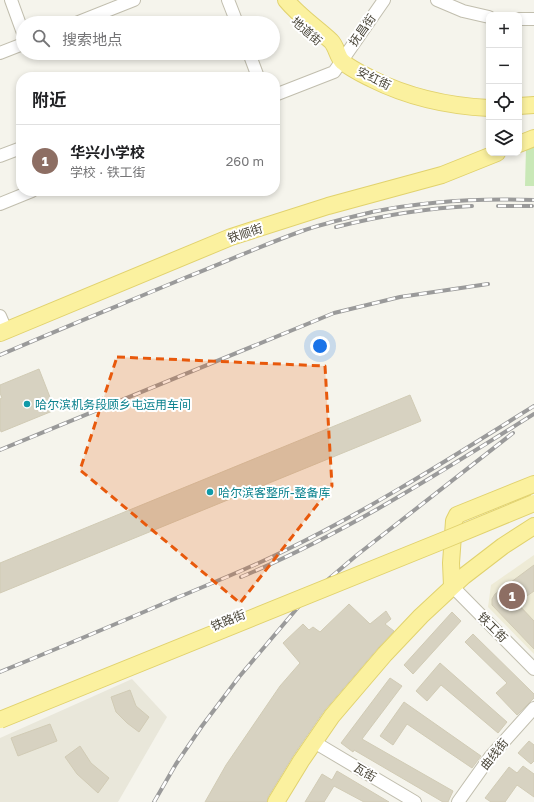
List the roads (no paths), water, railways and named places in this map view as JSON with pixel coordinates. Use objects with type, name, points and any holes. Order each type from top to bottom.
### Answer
[{"type":"main road","name":"地道街","points":[[274,0],[296,23],[341,61]]},
{"type":"main road","points":[[286,0],[302,17],[334,44],[341,61]]},
{"type":"main road","name":"安红街","points":[[341,61],[359,73],[382,84],[409,94],[453,105],[486,108]]},
{"type":"main road","points":[[522,106],[534,105]]},
{"type":"main road","points":[[522,143],[534,138]]},
{"type":"main road","name":"铁顺街","points":[[2,326],[231,236],[328,206],[442,175],[490,156]]},
{"type":"main road","points":[[452,586],[450,563],[454,521],[457,515],[534,484]]},
{"type":"main road","name":"铁路街","points":[[0,709],[224,622],[534,494]]},
{"type":"main road","points":[[0,720],[534,503]]},
{"type":"main road","points":[[276,802],[301,761],[332,716],[385,654],[452,586],[503,546],[534,526]]},
{"type":"street","points":[[11,0],[17,16]]},
{"type":"street","points":[[94,16],[134,0]]},
{"type":"street","points":[[228,0],[234,16]]},
{"type":"street","name":"抚昌街","points":[[280,93],[334,72],[384,0]]},
{"type":"street","points":[[437,0],[463,10],[486,16]]},
{"type":"street","points":[[522,19],[534,19]]},
{"type":"street","points":[[0,53],[16,47]]},
{"type":"street","points":[[252,60],[256,72]]},
{"type":"street","points":[[0,156],[16,150]]},
{"type":"street","points":[[0,204],[20,196]]},
{"type":"street","name":"铁工街","points":[[452,586],[534,668]]},
{"type":"street","name":"曲线街","points":[[458,802],[490,757],[534,708]]},
{"type":"street","name":"瓦街","points":[[314,742],[416,802]]},
{"type":"railway","points":[[0,355],[258,248],[319,226],[372,212],[412,205],[493,199],[534,200]]},
{"type":"railway","points":[[336,227],[403,213],[472,206]]},
{"type":"railway","points":[[498,206],[532,206]]},
{"type":"railway","points":[[0,450],[334,313],[400,297],[488,284]]},
{"type":"railway","points":[[0,672],[232,575],[284,551],[380,500],[534,406]]},
{"type":"railway","points":[[241,577],[317,542],[390,502],[534,414]]},
{"type":"railway","points":[[154,802],[176,764],[202,726],[239,677],[305,599],[357,555],[513,433]]},
{"type":"place","name":"哈尔滨机务段顾乡屯运用车间","points":[[27,404]]},
{"type":"place","name":"哈尔滨客整所-整备库","points":[[210,492]]},
{"type":"place","name":"华兴小学校","points":[[512,596]]}]
